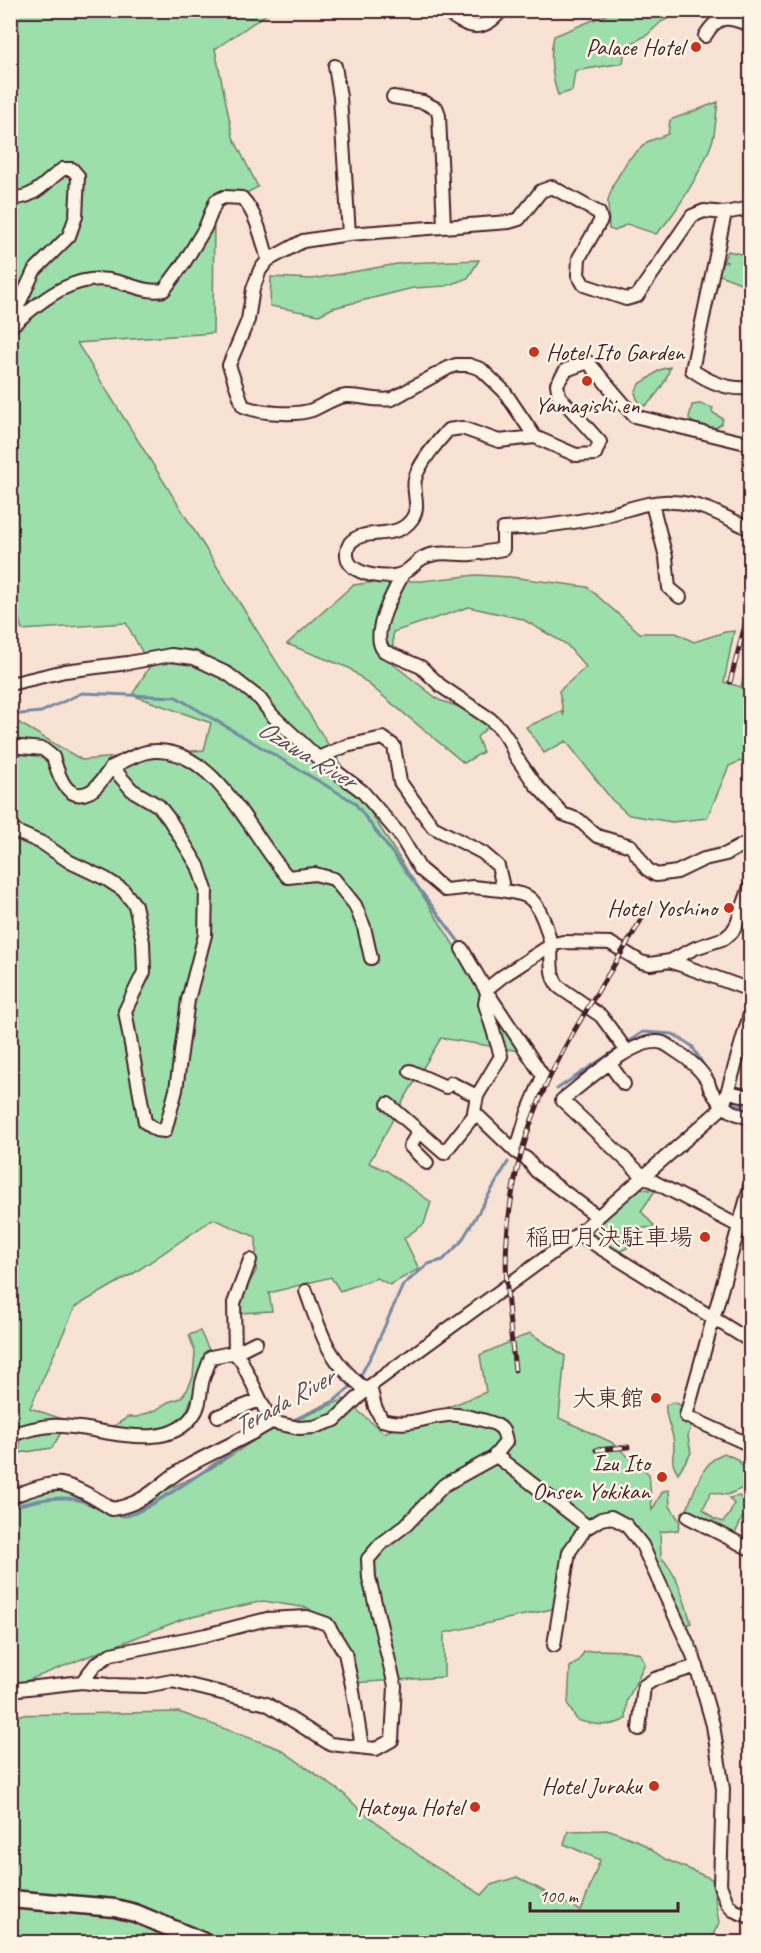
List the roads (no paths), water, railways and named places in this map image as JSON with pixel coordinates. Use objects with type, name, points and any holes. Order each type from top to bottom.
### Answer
[{"type":"street","points":[[443,10],[466,25],[474,26],[487,25],[502,10]]},
{"type":"street","points":[[705,36],[713,23],[722,19],[750,25]]},
{"type":"street","points":[[335,66],[340,97],[349,234]]},
{"type":"street","points":[[393,97],[423,102],[437,109],[444,226]]},
{"type":"street","points":[[10,198],[23,199],[35,193],[63,169],[72,169],[78,176],[76,216],[69,236],[34,271],[12,319],[15,323],[66,286],[86,279],[117,281],[153,292],[164,290],[205,228],[216,201],[224,197],[242,198],[249,205],[268,260]]},
{"type":"street","points":[[750,208],[725,213],[704,211],[692,216],[637,296],[626,299],[584,285],[578,275],[579,258],[601,220],[599,213],[552,187],[541,191],[519,219],[509,222],[349,234],[303,241],[268,260],[260,270],[253,289],[248,320],[229,365],[243,406],[254,411],[282,412],[309,411],[346,396],[382,401],[398,396],[448,368],[456,365],[469,365],[481,369],[504,391],[535,436],[576,455],[595,454],[600,442],[559,396],[557,384],[566,370],[588,362],[634,416],[750,444]]},
{"type":"street","points":[[725,213],[692,370],[706,380],[739,389],[750,388]]},
{"type":"street","points":[[403,574],[382,576],[364,574],[352,568],[347,559],[347,549],[357,537],[393,532],[403,528],[411,520],[417,503],[415,478],[420,467],[448,430],[462,428],[500,441],[535,436]]},
{"type":"street","points":[[750,530],[709,509],[671,501],[596,518],[547,526],[503,529],[503,549],[471,554],[435,554],[416,560],[403,574],[389,601],[378,640],[384,651],[422,667],[441,686],[466,701],[500,728],[516,757],[535,784],[563,814],[579,820],[597,836],[632,846],[647,869],[656,875],[676,872],[704,859],[726,854],[750,841]]},
{"type":"street","points":[[652,504],[666,557],[669,588],[680,597]]},
{"type":"street","points":[[10,684],[65,671],[171,655],[194,658],[228,674],[260,699],[318,759],[362,791],[399,834],[420,869],[446,890],[473,887],[528,896],[538,906],[550,945],[551,971],[554,981],[559,987],[601,1016],[624,1047]]},
{"type":"street","points":[[318,759],[346,746],[383,738],[394,746],[400,782],[433,827],[483,853],[498,866],[502,882],[501,890]]},
{"type":"street","points":[[10,746],[43,749],[53,756],[60,780],[69,790],[81,794],[91,792],[112,767],[153,750],[175,752],[197,765],[224,788],[273,861],[288,877],[315,874],[334,879],[355,905],[364,927],[371,958]]},
{"type":"street","points":[[10,830],[42,843],[70,862],[106,879],[123,890],[135,905],[143,942],[144,972],[125,1011],[144,1122],[156,1130],[165,1131],[176,1090],[188,1000],[205,935],[206,890],[198,866],[169,819],[159,806],[132,790],[112,767]]},
{"type":"street","points":[[597,1216],[536,1171],[526,1159],[475,1114],[477,1096],[501,1056],[485,1004],[490,987],[550,945],[563,942],[603,942],[616,946],[641,962],[650,964],[670,961],[695,948],[725,938],[732,932],[750,887]]},
{"type":"street","points":[[462,949],[490,987],[543,1076],[528,1112],[516,1152]]},
{"type":"street","points":[[670,961],[750,990]]},
{"type":"street","points":[[10,1497],[59,1483],[94,1497],[112,1509],[124,1507],[145,1499],[186,1467],[273,1422],[299,1428],[314,1427],[335,1420],[368,1388],[578,1234],[723,1107],[750,1014]]},
{"type":"street","points":[[750,1118],[735,1114],[723,1107],[697,1069],[684,1056],[663,1043],[651,1042],[624,1047],[609,1063],[562,1100],[643,1176],[750,1233]]},
{"type":"street","points":[[609,1063],[624,1084]]},
{"type":"street","points":[[410,1071],[446,1087],[451,1083],[477,1096]]},
{"type":"street","points":[[729,1092],[750,1097]]},
{"type":"street","points":[[388,1104],[444,1153],[475,1114]]},
{"type":"street","points":[[419,1131],[410,1146],[426,1163]]},
{"type":"street","points":[[750,1187],[686,1416],[750,1445]]},
{"type":"street","points":[[578,1234],[750,1341]]},
{"type":"street","points":[[250,1260],[234,1303],[236,1352],[273,1422]]},
{"type":"street","points":[[10,1690],[82,1682],[145,1686],[172,1682],[267,1704],[330,1744],[376,1749],[392,1740],[395,1686],[369,1578],[368,1559],[381,1544],[406,1525],[444,1485],[477,1468],[495,1455],[506,1442],[504,1432],[497,1425],[456,1415],[405,1424],[393,1424],[382,1420],[368,1388],[350,1377],[330,1353],[306,1291]]},
{"type":"street","points":[[10,1435],[52,1426],[106,1431],[132,1437],[169,1434],[186,1425],[196,1412],[202,1381],[211,1357],[236,1352],[256,1342]]},
{"type":"street","points":[[218,1416],[260,1400]]},
{"type":"street","points":[[495,1455],[588,1527]]},
{"type":"street","points":[[554,1645],[569,1552],[588,1527],[601,1519],[610,1517],[626,1525],[642,1545],[697,1666],[713,1725],[723,1789],[720,1885],[727,1903],[733,1910],[750,1917]]},
{"type":"street","points":[[688,1517],[750,1549]]},
{"type":"street","points":[[82,1682],[96,1664],[111,1654],[206,1635],[267,1619],[307,1617],[327,1624],[345,1653],[362,1747]]},
{"type":"street","points":[[639,1729],[644,1686],[655,1679],[697,1666]]},
{"type":"street","points":[[10,1899],[115,1908],[135,1913],[204,1942]]},
{"type":"waterway","name":"Ozawa River","points":[[10,715],[41,712],[82,693],[176,697],[354,802],[462,946]]},
{"type":"waterway","name":"Terada River","points":[[626,1043],[643,1032],[673,1034],[692,1046],[718,1089],[724,1094]]},
{"type":"waterway","name":"Terada River","points":[[557,1089],[620,1047]]},
{"type":"waterway","name":"Terada River","points":[[729,1098],[736,1104],[750,1107]]},
{"type":"waterway","name":"Terada River","points":[[359,1379],[403,1285],[428,1264],[443,1260],[461,1242],[508,1162]]},
{"type":"waterway","name":"Terada River","points":[[291,1421],[334,1401],[354,1384]]},
{"type":"waterway","name":"Terada River","points":[[10,1507],[42,1500],[66,1498],[81,1501],[112,1514],[126,1516],[166,1496],[247,1442]]},
{"type":"railway","points":[[730,682],[750,606]]},
{"type":"railway","points":[[515,1370],[508,1304],[506,1255],[509,1213],[518,1165],[542,1095],[563,1051],[647,909]]},
{"type":"railway","points":[[596,1450],[628,1447]]},
{"type":"place","name":"Palace Hotel","points":[[696,47]]},
{"type":"place","name":"Hotel Ito Garden","points":[[534,352]]},
{"type":"place","name":"Yamagishi en","points":[[587,381]]},
{"type":"place","name":"Hotel Yoshino","points":[[729,908]]},
{"type":"place","name":"稲田月決駐車場","points":[[705,1237]]},
{"type":"place","name":"大東館","points":[[656,1398]]},
{"type":"place","name":"Izu Ito Onsen Yokikan","points":[[662,1477]]},
{"type":"place","name":"Hotel Juraku","points":[[654,1786]]},
{"type":"place","name":"Hatoya Hotel","points":[[475,1807]]}]
